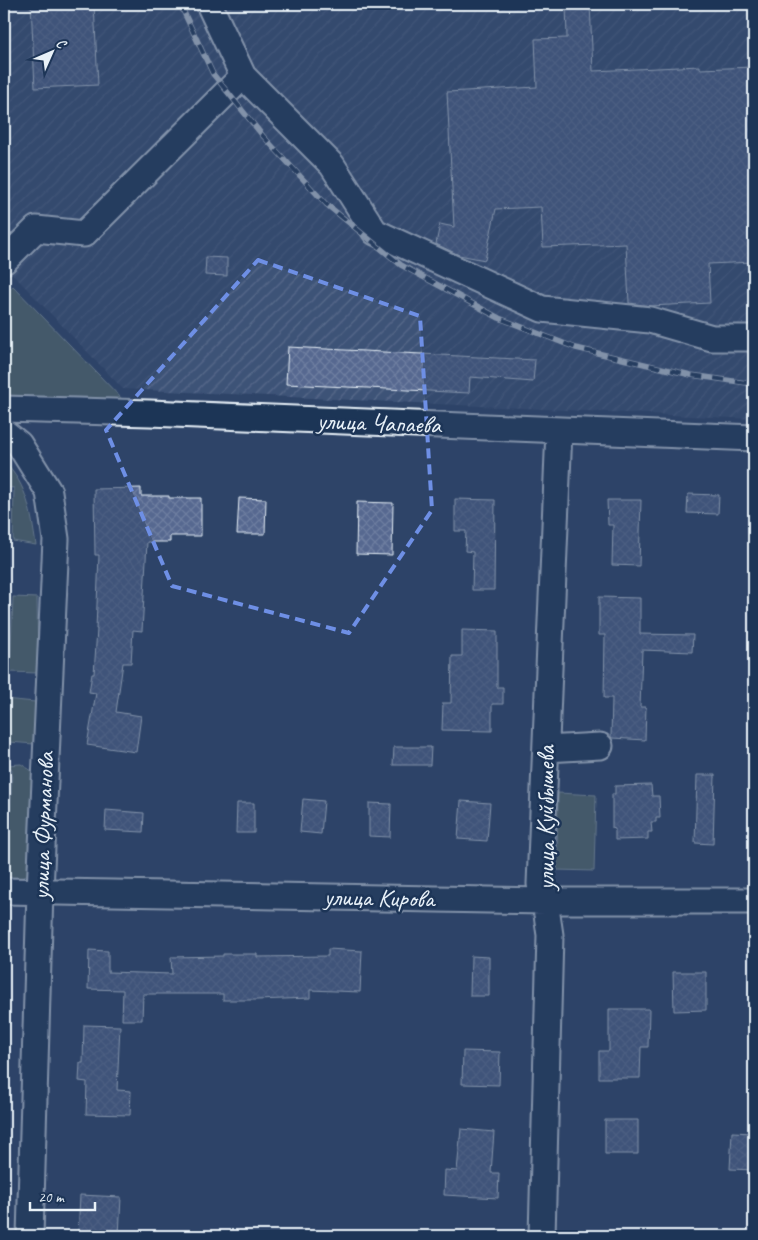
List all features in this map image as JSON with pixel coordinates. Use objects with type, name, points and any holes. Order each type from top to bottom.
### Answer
[{"type":"street","points":[[209,4],[243,76],[332,165],[375,232],[542,309],[650,320],[712,338],[754,338]]},
{"type":"street","points":[[4,261],[36,229],[84,234],[243,76]]},
{"type":"street","name":"улица Чапаева","points":[[4,409],[150,413],[754,438]]},
{"type":"street","name":"улица Куйбышева","points":[[542,1236],[550,935],[545,901],[540,884],[558,430]]},
{"type":"street","name":"улица Фурманова","points":[[4,432],[19,444],[49,492],[56,539],[40,891],[30,1236]]},
{"type":"street","points":[[546,749],[600,746]]},
{"type":"street","name":"улица Кирова","points":[[4,891],[545,901],[754,901]]},
{"type":"highlighted area","points":[[258,260],[420,316],[432,510],[349,633],[172,586],[106,430]]},
{"type":"shaded area","points":[[4,4],[754,4],[754,419],[123,389],[4,265]]},
{"type":"green space","points":[[13,286],[125,402],[26,401],[4,393],[4,295]]},
{"type":"green space","points":[[4,462],[18,480],[27,500],[36,545],[13,541],[14,488],[4,487]]},
{"type":"green space","points":[[13,597],[37,598],[38,673],[10,672]]},
{"type":"green space","points":[[4,699],[35,702],[34,744],[9,742],[4,737]]},
{"type":"green space","points":[[21,764],[35,773],[32,870],[22,879],[4,880],[4,849],[9,849],[12,769],[7,765]]},
{"type":"green space","points":[[558,793],[596,795],[594,871],[557,870]]},
{"type":"building","points":[[31,4],[94,4],[98,85],[35,88]]},
{"type":"building","points":[[566,4],[590,4],[593,71],[700,66],[700,69],[754,67],[754,262],[708,264],[710,303],[650,306],[629,303],[626,244],[543,247],[541,207],[496,209],[485,260],[459,255],[436,244],[440,224],[454,227],[447,92],[537,87],[535,39],[567,38]]},
{"type":"building","points":[[206,257],[227,258],[227,276],[205,275]]},
{"type":"building","points":[[288,347],[535,360],[533,382],[470,377],[469,393],[286,384]]},
{"type":"building","points":[[141,488],[141,496],[201,498],[201,536],[170,536],[170,542],[147,542],[142,631],[133,630],[131,663],[123,663],[116,712],[141,716],[136,752],[87,745],[96,693],[89,692],[92,674],[94,674],[99,555],[95,555],[94,489]]},
{"type":"building","points":[[688,494],[719,495],[718,514],[687,513]]},
{"type":"building","points":[[239,498],[266,499],[265,534],[237,534]]},
{"type":"building","points":[[455,499],[495,500],[494,590],[472,590],[473,552],[465,551],[466,531],[455,531]]},
{"type":"building","points":[[607,500],[641,500],[639,566],[612,565],[613,525],[608,525]]},
{"type":"building","points":[[357,502],[393,503],[392,555],[356,554]]},
{"type":"building","points":[[599,597],[640,598],[640,634],[693,635],[692,652],[642,650],[640,707],[646,707],[645,740],[611,737],[612,698],[604,698],[605,635],[599,635]]},
{"type":"building","points":[[462,630],[497,631],[497,687],[503,687],[503,704],[492,704],[492,731],[442,730],[443,703],[451,703],[452,656],[462,656]]},
{"type":"building","points":[[394,747],[431,747],[430,765],[393,765]]},
{"type":"building","points":[[697,775],[715,775],[713,844],[695,843]]},
{"type":"building","points":[[651,785],[652,796],[659,796],[660,818],[656,818],[656,822],[651,822],[652,832],[648,832],[648,839],[615,840],[615,829],[612,828],[612,794],[615,794],[615,786]]},
{"type":"building","points":[[303,799],[324,801],[321,834],[300,832]]},
{"type":"building","points":[[461,801],[490,803],[487,841],[458,839]]},
{"type":"building","points":[[237,803],[254,803],[254,833],[236,833]]},
{"type":"building","points":[[369,803],[391,804],[390,837],[369,836]]},
{"type":"building","points":[[106,810],[144,813],[143,832],[105,830]]},
{"type":"building","points":[[328,949],[362,951],[360,992],[310,990],[310,998],[257,1000],[223,1000],[223,994],[143,994],[142,1020],[122,1020],[123,990],[88,989],[89,950],[108,951],[108,972],[172,974],[171,957],[223,956],[223,954],[257,954],[257,957],[328,956]]},
{"type":"building","points":[[471,956],[489,957],[489,996],[470,996]]},
{"type":"building","points":[[673,972],[706,972],[706,1010],[674,1011]]},
{"type":"building","points":[[609,1009],[649,1009],[648,1047],[641,1047],[640,1078],[599,1078],[599,1051],[609,1051]]},
{"type":"building","points":[[84,1025],[120,1026],[117,1090],[131,1091],[130,1115],[86,1114],[87,1082],[79,1081],[80,1063],[83,1063]]},
{"type":"building","points":[[463,1051],[500,1052],[499,1085],[462,1084]]},
{"type":"building","points":[[605,1120],[638,1120],[638,1154],[605,1154]]},
{"type":"building","points":[[461,1129],[494,1132],[491,1173],[499,1173],[498,1198],[444,1195],[445,1170],[457,1171]]},
{"type":"building","points":[[732,1132],[754,1133],[754,1170],[730,1169]]},
{"type":"building","points":[[80,1195],[121,1197],[119,1236],[78,1236]]},
{"type":"railway","points":[[180,4],[213,74],[263,136],[326,204],[401,265],[499,318],[576,348],[691,375],[754,384]]}]
